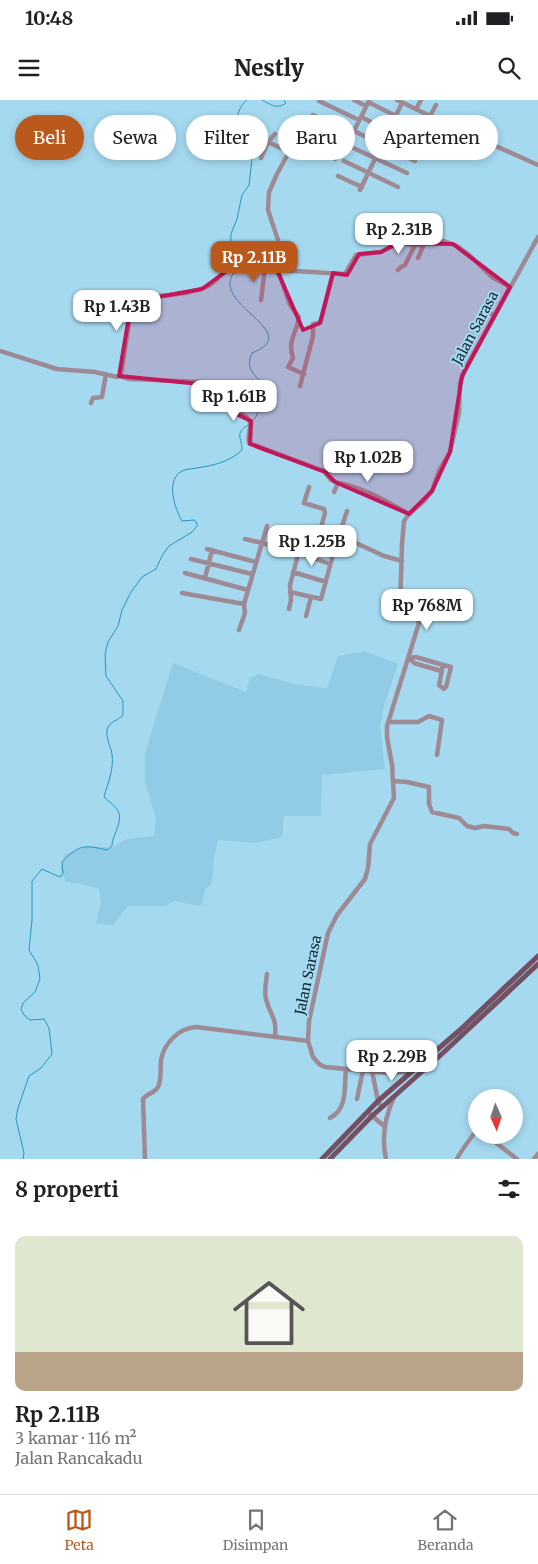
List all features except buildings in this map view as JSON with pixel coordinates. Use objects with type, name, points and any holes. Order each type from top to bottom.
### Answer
[{"type":"main road","points":[[330,1159],[378,1101],[461,1029],[538,956]]},
{"type":"main road","points":[[322,1159],[370,1113],[395,1096],[444,1052],[538,964]]},
{"type":"street","points":[[354,100],[368,103],[394,115]]},
{"type":"street","points":[[397,100],[428,115]]},
{"type":"street","points":[[416,109],[421,100]]},
{"type":"street","points":[[319,101],[365,121]]},
{"type":"street","points":[[355,129],[368,103]]},
{"type":"street","points":[[396,115],[402,103]]},
{"type":"street","points":[[431,115],[436,105]]},
{"type":"street","points":[[275,134],[268,142],[289,152],[276,174],[269,192],[268,210],[278,240],[274,265],[278,270],[290,305],[300,317],[290,340],[290,352],[293,358],[288,367],[304,374]]},
{"type":"street","points":[[498,147],[538,165]]},
{"type":"street","points":[[338,176],[361,188],[375,160]]},
{"type":"street","points":[[380,160],[407,173]]},
{"type":"street","points":[[344,161],[398,187]]},
{"type":"street","name":"Jalan Sarasa","points":[[308,1040],[309,1022],[328,933],[337,915],[365,879],[370,844],[394,798],[394,781],[386,735],[388,722],[420,621],[400,610],[403,526],[409,514],[432,491],[439,471],[450,452],[459,413],[460,382],[467,365],[538,237]]},
{"type":"street","points":[[119,376],[121,374],[130,316],[136,301],[153,296],[202,289],[214,283],[232,266],[238,264],[278,270],[345,274],[355,256],[359,254],[381,252],[398,243],[415,245],[440,241],[453,244],[468,254],[492,277],[510,287]]},
{"type":"street","points":[[418,258],[424,244]]},
{"type":"street","points":[[398,270],[405,265],[415,245]]},
{"type":"street","points":[[261,300],[265,268]]},
{"type":"street","points":[[300,386],[313,336],[313,324],[319,323],[321,320],[333,273]]},
{"type":"street","points":[[484,311],[494,315]]},
{"type":"street","points":[[476,332],[482,336]]},
{"type":"street","points":[[0,351],[57,369],[106,374],[129,379],[202,382],[210,385],[218,390],[221,408],[249,419],[249,444],[324,472],[331,480],[375,496],[409,514]]},
{"type":"street","points":[[91,403],[93,398],[102,397],[106,374]]},
{"type":"street","points":[[334,492],[338,483]]},
{"type":"street","points":[[308,487],[304,503],[324,509],[325,511],[320,532],[310,557]]},
{"type":"street","points":[[290,592],[322,599],[330,564],[347,511]]},
{"type":"street","points":[[239,630],[244,616],[244,604],[252,574],[267,526]]},
{"type":"street","points":[[306,527],[356,543],[384,556],[402,561]]},
{"type":"street","points":[[245,539],[330,564]]},
{"type":"street","points":[[205,578],[209,564],[209,549],[256,562]]},
{"type":"street","points":[[289,609],[293,572],[298,555]]},
{"type":"street","points":[[191,558],[252,574]]},
{"type":"street","points":[[293,572],[326,582]]},
{"type":"street","points":[[185,573],[248,590]]},
{"type":"street","points":[[182,593],[244,604]]},
{"type":"street","points":[[306,616],[311,597]]},
{"type":"street","points":[[408,658],[414,663],[442,668]]},
{"type":"street","points":[[388,722],[418,722],[429,716],[442,720],[436,755]]},
{"type":"street","points":[[394,781],[429,787],[432,812],[459,818],[467,826],[509,829],[517,834]]},
{"type":"street","points":[[267,974],[266,998],[275,1020],[275,1037]]},
{"type":"street","points":[[145,1159],[143,1099],[158,1087],[162,1054],[168,1043],[184,1029],[196,1027],[308,1040],[313,1057],[319,1064],[328,1068],[390,1073],[413,1071]]},
{"type":"street","points":[[330,1118],[338,1113],[342,1107],[346,1069]]},
{"type":"street","points":[[357,1098],[363,1070]]},
{"type":"street","points":[[372,1071],[381,1107]]},
{"type":"street","points":[[386,1159],[384,1126],[386,1116],[395,1096]]},
{"type":"street","points":[[370,1113],[384,1126]]},
{"type":"street","points":[[457,1159],[459,1153],[468,1144]]},
{"type":"street","points":[[498,1144],[517,1159]]},
{"type":"street","points":[[534,1159],[538,1154]]},
{"type":"highlighted area","points":[[398,243],[453,244],[510,287],[462,376],[450,452],[432,491],[409,514],[335,482],[325,472],[250,444],[251,421],[221,407],[218,389],[210,385],[119,376],[129,316],[136,301],[202,289],[236,264],[277,270],[303,330],[320,323],[333,273],[347,275],[359,254],[381,252]]},
{"type":"shaded area","points":[[365,651],[398,664],[385,703],[380,726],[385,769],[322,775],[321,816],[284,816],[282,837],[256,843],[218,840],[212,883],[205,890],[201,906],[175,901],[165,906],[128,906],[113,925],[96,924],[101,902],[99,889],[66,882],[60,868],[65,854],[89,846],[111,848],[127,839],[154,836],[156,819],[145,782],[145,753],[173,663],[246,692],[250,678],[258,674],[299,685],[327,688],[338,656]]},
{"type":"waterway","points":[[247,100],[239,111],[236,125],[239,136],[253,150],[249,185],[242,195],[237,219],[231,234],[230,257],[235,268],[230,286],[234,296],[267,331],[269,339],[264,346],[252,353],[250,360],[252,371],[262,383],[265,393],[256,416],[251,422]]},
{"type":"waterway","points":[[262,100],[277,106],[286,103],[284,100]]},
{"type":"waterway","points":[[23,1159],[24,1153],[16,1119],[18,1108],[29,1076],[41,1068],[52,1054],[49,1028],[44,1019],[30,1020],[21,1009],[23,1003],[35,992],[40,979],[38,965],[29,950],[32,920],[32,881],[42,869],[60,877],[63,873],[62,862],[78,849],[93,847],[107,850],[112,846],[120,817],[116,808],[104,797],[112,765],[112,754],[107,730],[111,723],[123,715],[123,701],[106,676],[105,654],[108,642],[118,626],[122,610],[131,592],[142,577],[156,569],[169,546],[192,532],[197,526],[194,520],[182,521],[174,502],[173,488],[177,475],[185,470],[210,466],[237,454],[242,450],[240,433],[248,425]]}]
